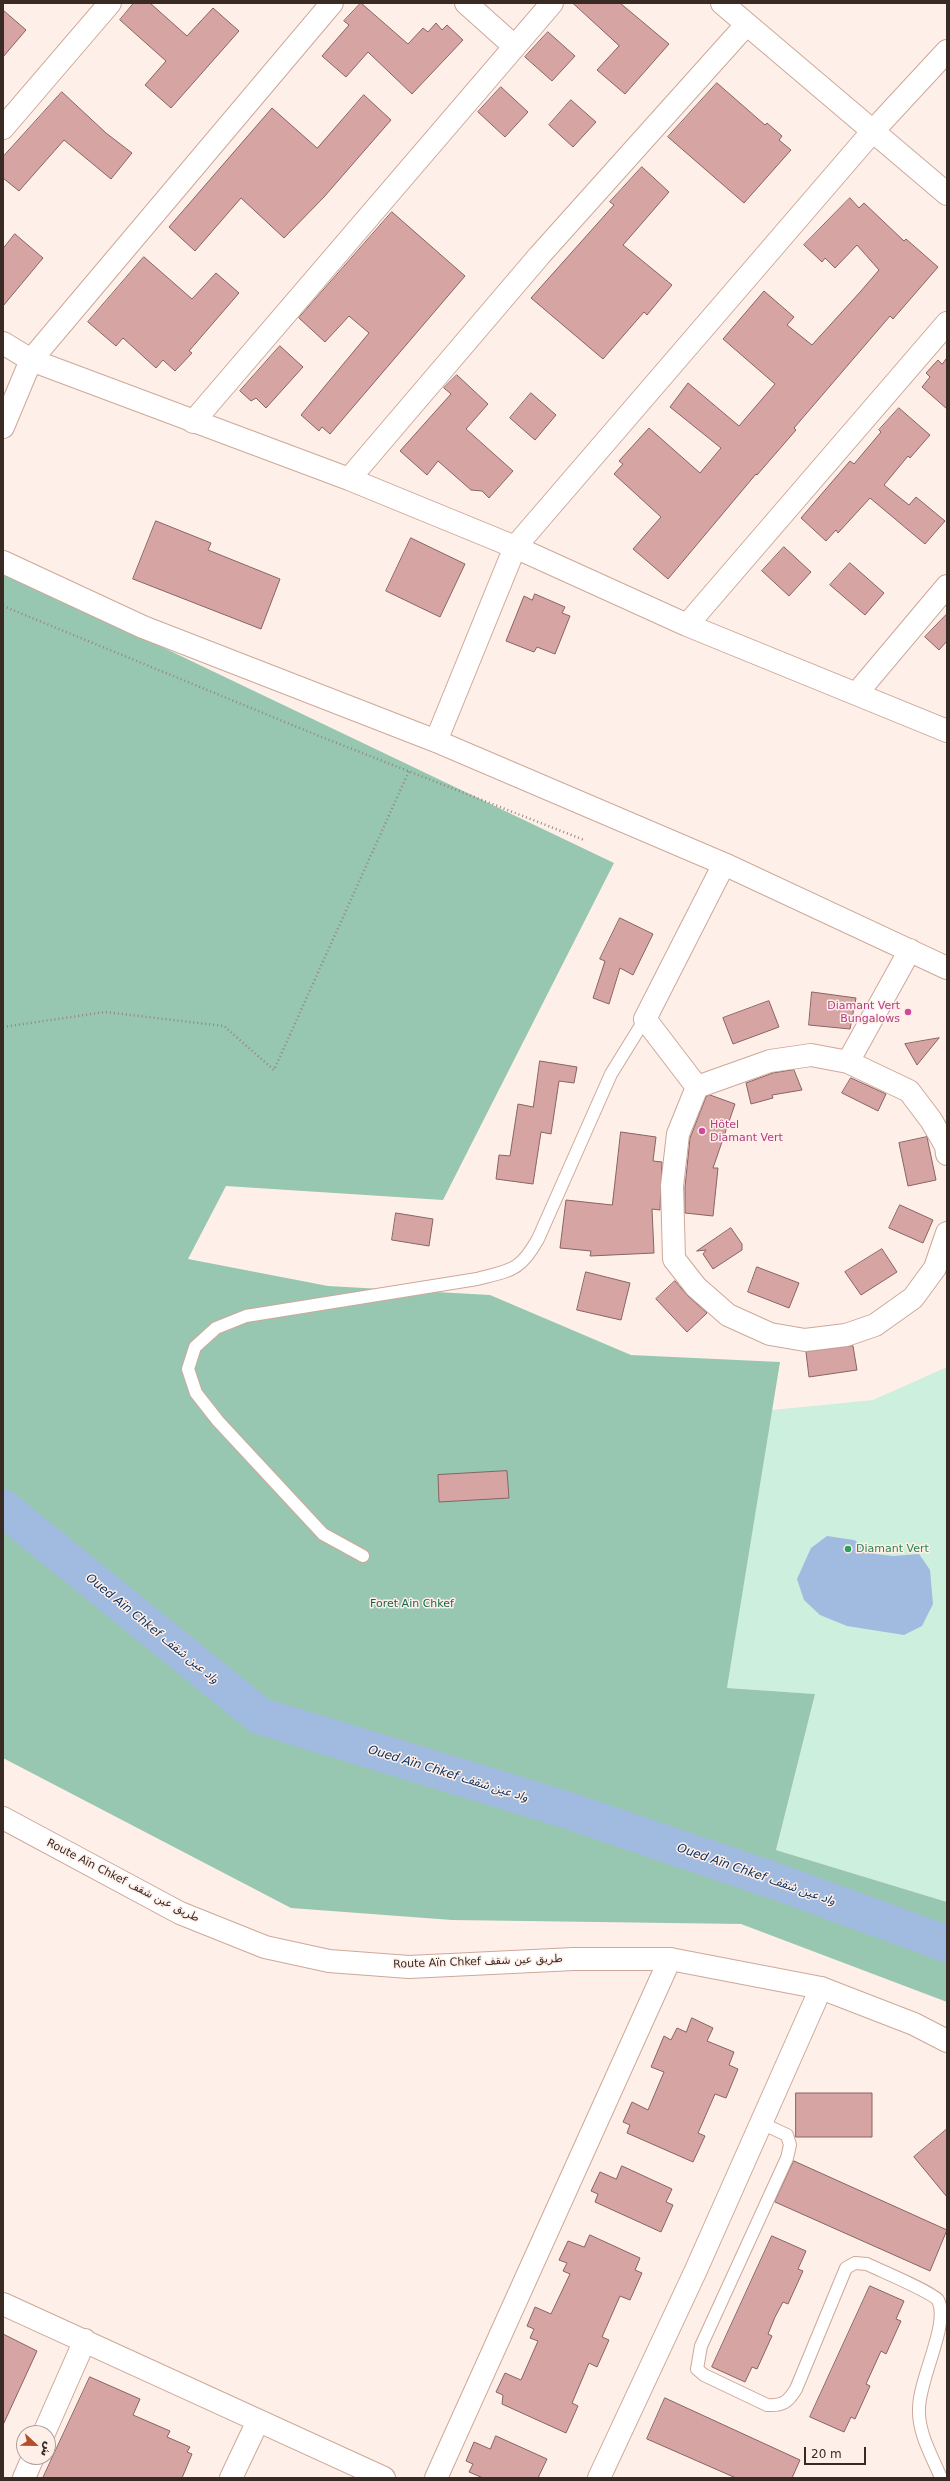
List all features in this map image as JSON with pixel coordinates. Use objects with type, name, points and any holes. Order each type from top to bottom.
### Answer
[{"type":"street","points":[[3,128],[110,3]]},
{"type":"street","points":[[3,427],[31,360],[332,3]]},
{"type":"street","points":[[466,3],[514,46]]},
{"type":"street","points":[[193,422],[552,3]]},
{"type":"street","points":[[722,3],[872,132],[947,194]]},
{"type":"street","points":[[349,479],[540,256],[746,25]]},
{"type":"street","points":[[436,741],[515,547],[872,132],[947,51]]},
{"type":"street","points":[[687,625],[947,323]]},
{"type":"street","points":[[3,343],[31,360],[193,422],[349,479],[515,547],[687,625],[857,693],[947,731]]},
{"type":"street","points":[[3,562],[143,627],[436,741],[724,864],[947,968]]},
{"type":"street","points":[[857,693],[947,586]]},
{"type":"street","points":[[697,1087],[646,1019],[724,864]]},
{"type":"street","points":[[848,1062],[910,950]]},
{"type":"street","points":[[947,1154],[946,1146],[931,1120],[909,1091],[848,1062],[811,1055],[770,1061],[697,1087],[678,1134],[672,1186],[674,1259],[696,1287],[728,1315],[770,1334],[805,1340],[846,1335],[875,1326],[913,1298],[935,1268],[947,1233]]},
{"type":"street","name":"Route Aïn Chkef طريق عين شقف","points":[[3,1818],[180,1912],[265,1947],[329,1962],[408,1967],[574,1959],[670,1959],[821,1988],[914,2024],[947,2041]]},
{"type":"street","points":[[436,2478],[670,1959]]},
{"type":"street","points":[[599,2478],[696,2270],[821,1988]]},
{"type":"street","points":[[3,2304],[85,2340],[384,2478]]},
{"type":"street","points":[[48,2425],[85,2340]]},
{"type":"street","points":[[231,2478],[258,2421]]},
{"type":"street","points":[[24,2478],[30,2465]]},
{"type":"lane","points":[[364,1556],[323,1534],[218,1420],[196,1393],[188,1369],[195,1347],[216,1328],[246,1316],[477,1279],[510,1270],[526,1260],[538,1239],[611,1074],[646,1019]]},
{"type":"lane","points":[[761,2123],[788,2136],[790,2145],[787,2158],[701,2346],[697,2369],[704,2375],[767,2405],[779,2406],[788,2401],[796,2389],[846,2268],[855,2263],[867,2264],[938,2299],[946,2310],[946,2324],[921,2392],[919,2409],[921,2429],[941,2478]]},
{"type":"path","points":[[3,606],[409,771],[584,840]]},
{"type":"path","points":[[3,1027],[105,1012],[224,1026],[274,1070],[409,771]]},
{"type":"green space","name":"Foret Ain Chkef","points":[[3,571],[614,863],[443,1200],[226,1186],[188,1259],[328,1286],[490,1295],[631,1355],[780,1362],[727,1688],[815,1694],[776,1850],[947,1902],[947,2002],[741,1924],[452,1920],[291,1908],[3,1758]]},
{"type":"green space","name":"Diamant Vert","points":[[947,1367],[947,1902],[776,1850],[815,1694],[727,1688],[772,1410],[873,1400]]},
{"type":"water","points":[[827,1536],[854,1540],[876,1554],[893,1556],[919,1554],[930,1570],[933,1604],[922,1626],[904,1635],[847,1626],[820,1615],[804,1600],[797,1579],[811,1548]]},
{"type":"building","points":[[134,3],[150,3],[187,36],[213,8],[239,31],[171,108],[145,85],[166,61],[120,20]]},
{"type":"building","points":[[361,3],[408,44],[423,28],[428,32],[436,23],[442,30],[447,25],[463,40],[412,94],[368,52],[346,77],[322,56],[349,25],[344,21]]},
{"type":"building","points":[[573,3],[620,3],[669,44],[625,94],[597,70],[619,46]]},
{"type":"building","points":[[3,10],[26,30],[3,57]]},
{"type":"building","points":[[548,32],[575,56],[552,81],[525,57]]},
{"type":"building","points":[[717,83],[765,125],[767,123],[782,136],[779,140],[791,150],[744,203],[668,137]]},
{"type":"building","points":[[501,87],[528,112],[505,137],[478,112]]},
{"type":"building","points":[[62,92],[106,133],[132,153],[111,179],[64,140],[19,191],[3,178],[3,157]]},
{"type":"building","points":[[364,95],[391,120],[324,197],[284,238],[241,198],[195,251],[169,227],[272,108],[317,148]]},
{"type":"building","points":[[571,100],[596,122],[573,147],[549,125]]},
{"type":"building","points":[[642,167],[669,192],[623,245],[672,285],[647,315],[644,312],[603,359],[531,298],[614,205],[610,202]]},
{"type":"building","points":[[850,198],[859,208],[864,203],[904,241],[906,239],[938,267],[893,319],[890,316],[794,428],[796,430],[757,475],[756,474],[668,579],[633,549],[661,517],[614,474],[623,464],[619,461],[649,428],[700,473],[721,448],[670,407],[688,383],[739,426],[775,384],[723,339],[764,291],[794,317],[787,325],[812,345],[861,291],[879,270],[857,245],[835,268],[825,258],[822,262],[804,245]]},
{"type":"building","points":[[392,212],[465,276],[330,434],[322,427],[319,431],[301,415],[369,333],[349,316],[325,342],[299,318]]},
{"type":"building","points":[[15,234],[43,258],[3,306],[3,249]]},
{"type":"building","points":[[144,257],[192,299],[216,273],[239,293],[189,351],[192,353],[175,371],[163,360],[156,368],[123,338],[116,346],[88,322]]},
{"type":"building","points":[[280,346],[303,367],[266,408],[256,398],[251,401],[240,391]]},
{"type":"building","points":[[947,358],[947,409],[922,387],[930,377],[926,373],[938,360],[942,364]]},
{"type":"building","points":[[457,375],[488,404],[466,429],[513,471],[489,498],[482,491],[471,490],[438,461],[427,475],[400,451],[451,394],[444,388]]},
{"type":"building","points":[[531,393],[556,415],[535,440],[510,418]]},
{"type":"building","points":[[899,408],[930,435],[910,458],[908,456],[884,485],[909,505],[916,497],[945,521],[925,544],[870,498],[838,533],[836,530],[826,541],[801,518],[850,461],[854,464],[881,432],[879,430]]},
{"type":"building","points":[[156,521],[211,543],[208,550],[280,579],[261,629],[133,579]]},
{"type":"building","points":[[411,538],[465,564],[440,617],[386,591]]},
{"type":"building","points":[[784,547],[811,572],[789,596],[762,571]]},
{"type":"building","points":[[850,563],[884,593],[865,615],[830,585]]},
{"type":"building","points":[[535,594],[565,607],[562,613],[570,616],[555,654],[537,647],[534,652],[506,641],[524,596],[532,600]]},
{"type":"building","points":[[947,614],[947,641],[939,650],[925,637]]},
{"type":"building","points":[[620,918],[653,934],[633,975],[620,968],[609,1004],[593,998],[605,961],[600,959]]},
{"type":"building","points":[[812,992],[856,998],[850,1029],[809,1025]]},
{"type":"building","points":[[769,1001],[779,1027],[733,1044],[723,1018]]},
{"type":"building","points":[[939,1038],[917,1065],[905,1044]]},
{"type":"building","points":[[540,1061],[577,1067],[574,1083],[559,1081],[551,1134],[541,1132],[533,1184],[496,1179],[499,1155],[510,1156],[518,1104],[533,1107]]},
{"type":"building","points":[[794,1070],[802,1090],[772,1095],[773,1098],[751,1104],[746,1083],[773,1073]]},
{"type":"building","points":[[851,1078],[886,1094],[878,1111],[842,1093]]},
{"type":"building","points":[[710,1095],[735,1104],[713,1168],[718,1168],[713,1216],[685,1213],[685,1187],[690,1138],[706,1097]]},
{"type":"building","points":[[621,1132],[656,1137],[653,1161],[662,1162],[660,1210],[652,1209],[654,1253],[590,1256],[591,1251],[560,1248],[566,1200],[612,1205]]},
{"type":"building","points":[[927,1137],[936,1180],[908,1186],[899,1143]]},
{"type":"building","points":[[900,1205],[933,1220],[923,1243],[889,1228]]},
{"type":"building","points":[[396,1213],[433,1219],[429,1246],[392,1240]]},
{"type":"building","points":[[731,1228],[742,1244],[742,1250],[713,1269],[703,1254],[706,1250],[697,1251]]},
{"type":"building","points":[[882,1249],[897,1272],[861,1295],[845,1272]]},
{"type":"building","points":[[757,1267],[799,1283],[789,1308],[748,1292]]},
{"type":"building","points":[[586,1272],[630,1283],[621,1320],[577,1310]]},
{"type":"building","points":[[675,1281],[688,1296],[707,1313],[687,1332],[656,1299]]},
{"type":"building","points":[[853,1346],[857,1370],[809,1377],[806,1352]]},
{"type":"building","points":[[507,1471],[509,1498],[439,1502],[438,1475]]},
{"type":"building","points":[[692,2018],[713,2028],[707,2041],[734,2052],[729,2065],[738,2069],[726,2098],[715,2094],[698,2133],[705,2136],[693,2162],[627,2133],[630,2125],[623,2122],[632,2102],[648,2110],[664,2072],[651,2067],[664,2036],[671,2040],[677,2028],[686,2032]]},
{"type":"building","points":[[796,2093],[872,2093],[872,2137],[796,2137]]},
{"type":"building","points":[[947,2129],[947,2197],[914,2157]]},
{"type":"building","points":[[794,2161],[947,2230],[930,2271],[775,2202]]},
{"type":"building","points":[[622,2166],[672,2189],[666,2202],[673,2205],[661,2232],[595,2202],[598,2194],[591,2191],[600,2172],[616,2179]]},
{"type":"building","points":[[590,2235],[640,2258],[635,2270],[642,2273],[630,2300],[620,2296],[602,2337],[609,2340],[597,2367],[589,2363],[572,2403],[578,2406],[566,2433],[502,2404],[503,2395],[496,2392],[505,2373],[521,2380],[538,2341],[530,2338],[534,2329],[527,2326],[535,2307],[551,2314],[570,2274],[563,2271],[567,2263],[559,2260],[568,2241],[584,2247]]},
{"type":"building","points":[[772,2236],[806,2251],[798,2269],[803,2271],[788,2304],[783,2302],[775,2317],[768,2334],[772,2336],[757,2369],[752,2367],[745,2382],[712,2367]]},
{"type":"building","points":[[870,2286],[904,2301],[896,2319],[901,2321],[886,2354],[881,2351],[866,2384],[870,2386],[855,2419],[851,2417],[844,2432],[810,2417]]},
{"type":"building","points":[[3,2334],[37,2351],[3,2425]]},
{"type":"building","points":[[90,2377],[140,2399],[133,2415],[170,2431],[167,2437],[190,2447],[187,2452],[192,2454],[182,2478],[43,2478],[49,2465],[56,2465],[56,2450]]},
{"type":"building","points":[[665,2398],[800,2460],[792,2478],[736,2478],[647,2439]]},
{"type":"building","points":[[496,2436],[547,2459],[538,2478],[483,2478],[469,2472],[473,2464],[466,2461],[474,2442],[490,2449]]},
{"type":"waterway","name":"Oued Aïn Chkef واد عين شقف","points":[[3,1508],[260,1716],[564,1809],[775,1881],[947,1944]]},
{"type":"place","name":"Diamant Vert Bungalows","points":[[908,1012]]},
{"type":"place","name":"Hôtel Diamant Vert","points":[[702,1131]]},
{"type":"place","name":"Diamant Vert","points":[[848,1549]]}]
